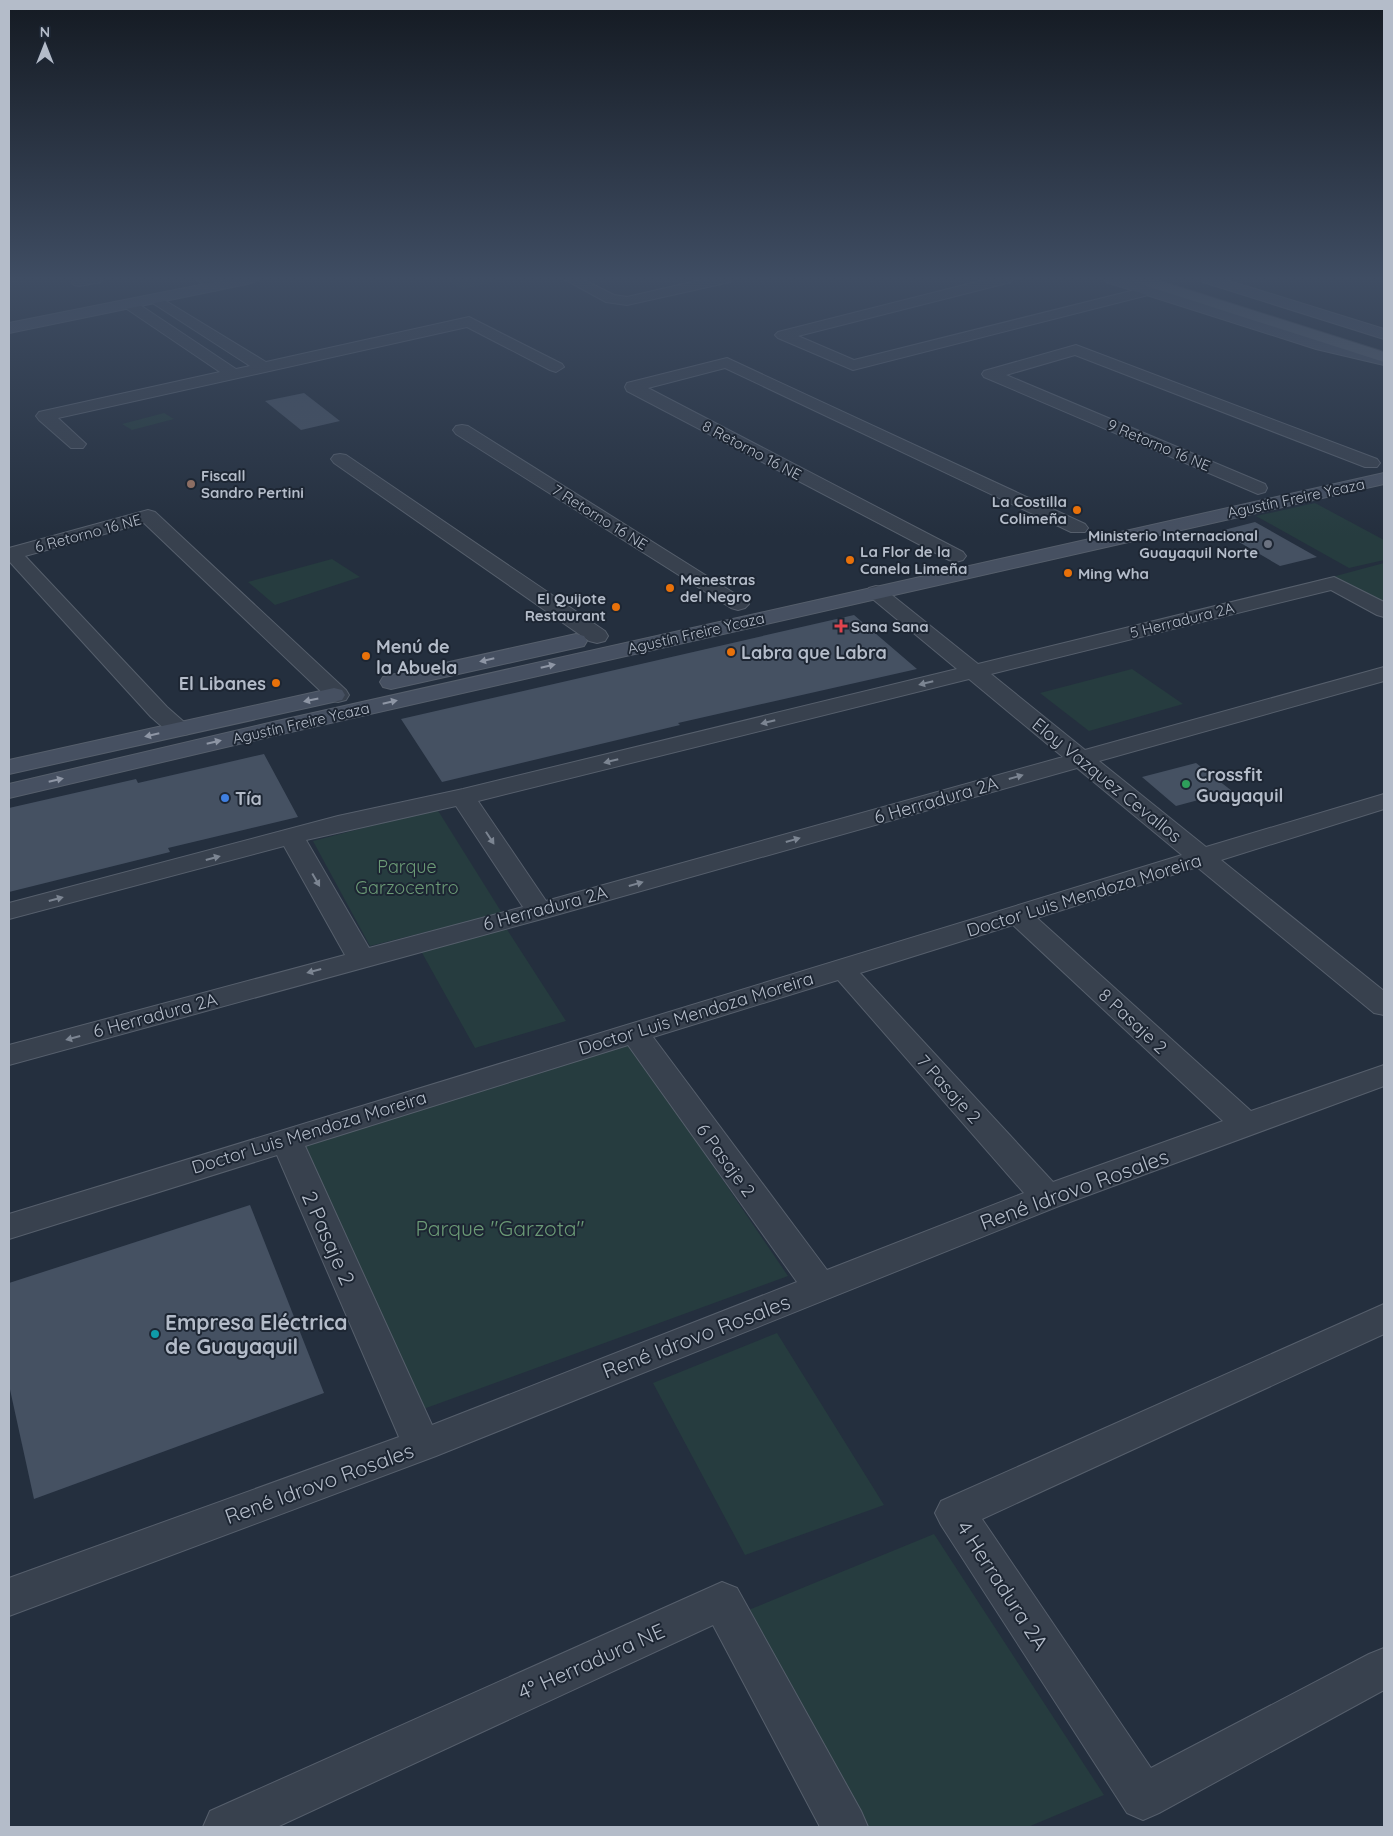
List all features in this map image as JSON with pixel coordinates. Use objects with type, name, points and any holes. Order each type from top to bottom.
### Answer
[{"type":"main road","name":"Agustín Freire Ycaza","points":[[9,767],[1258,488],[1380,467]]},
{"type":"main road","name":"Agustín Freire Ycaza","points":[[9,791],[876,592],[1380,467]]},
{"type":"street","points":[[220,365],[232,373]]},
{"type":"street","points":[[259,365],[263,367]]},
{"type":"street","points":[[78,444],[45,416],[274,365]]},
{"type":"street","points":[[552,365],[556,367]]},
{"type":"street","name":"8 Retorno 16 NE","points":[[720,365],[633,387],[956,556]]},
{"type":"street","name":"8 Retorno 16 NE","points":[[731,365],[1078,528]]},
{"type":"street","name":"9 Retorno 16 NE","points":[[1023,365],[990,374],[1258,488]]},
{"type":"street","name":"9 Retorno 16 NE","points":[[1114,365],[1380,467]]},
{"type":"street","name":"7 Retorno 16 NE","points":[[462,430],[738,604]]},
{"type":"street","points":[[340,459],[597,636]]},
{"type":"street","name":"6 Retorno 16 NE","points":[[180,729],[159,712],[12,553],[148,516],[338,695]]},
{"type":"street","name":"5 Herradura 2A","points":[[973,671],[1334,583],[1384,611]]},
{"type":"street","name":"Eloy Vazquez Cevallos","points":[[876,592],[1384,1006]]},
{"type":"street","points":[[9,911],[292,838],[338,824],[463,797],[973,671]]},
{"type":"street","points":[[1081,759],[1384,674]]},
{"type":"street","name":"6 Herradura 2A","points":[[9,1056],[360,958],[539,911],[1081,759]]},
{"type":"street","points":[[463,797],[539,911]]},
{"type":"street","name":"Doctor Luis Mendoza Moreira","points":[[9,1226],[633,1031],[1019,916],[1202,858],[1378,810]]},
{"type":"street","points":[[292,838],[360,958]]},
{"type":"street","name":"8 Pasaje 2","points":[[1019,916],[1247,1126]]},
{"type":"street","name":"7 Pasaje 2","points":[[852,980],[1047,1198]]},
{"type":"street","name":"6 Pasaje 2","points":[[633,1031],[820,1287]]},
{"type":"street","name":"René Idrovo Rosales","points":[[9,1596],[422,1445],[1047,1198],[1384,1075]]},
{"type":"street","name":"2 Pasaje 2","points":[[286,1140],[422,1445]]},
{"type":"street","name":"4 Herradura 2A","points":[[1384,1318],[955,1513],[1143,1797],[1384,1668]]},
{"type":"street","name":"4° Herradura NE","points":[[226,1827],[722,1601],[845,1827]]},
{"type":"green space","points":[[164,413],[174,419],[132,430],[122,424]]},
{"type":"green space","points":[[1315,503],[1384,540],[1384,560],[1349,568],[1256,516]]},
{"type":"green space","points":[[332,559],[360,577],[275,605],[248,582]]},
{"type":"green space","points":[[1384,563],[1384,606],[1332,577]]},
{"type":"green space","points":[[1132,669],[1183,704],[1089,731],[1040,693]]},
{"type":"green space","name":"Parque Garzocentro","points":[[437,809],[502,913],[370,946],[313,841]]},
{"type":"green space","points":[[506,928],[566,1021],[475,1048],[421,951]]},
{"type":"green space","name":"Parque \"Garzota\"","points":[[627,1039],[788,1276],[418,1411],[302,1138]]},
{"type":"green space","points":[[777,1333],[884,1505],[745,1555],[653,1383]]},
{"type":"green space","points":[[934,1534],[1104,1795],[1028,1827],[859,1827],[746,1611]]},
{"type":"building","points":[[304,393],[340,421],[301,430],[265,401]]},
{"type":"building","name":"Ministerio Internacional Guayaquil Norte","points":[[1255,522],[1317,557],[1280,566],[1220,531]]},
{"type":"building","points":[[854,615],[917,669],[678,723],[680,725],[442,782],[401,719]]},
{"type":"building","points":[[264,754],[298,817],[168,848],[170,852],[9,892],[9,808],[136,779],[138,783]]},
{"type":"building","name":"Crossfit Guayaquil","points":[[1196,763],[1232,791],[1176,806],[1142,777]]},
{"type":"building","name":"Empresa Eléctrica de Guayaquil","points":[[250,1205],[324,1393],[34,1499],[9,1385],[9,1283]]},
{"type":"place","name":"Fiscall Sandro Pertini","points":[[191,484]]},
{"type":"place","name":"La Costilla Colimeña","points":[[1077,510]]},
{"type":"place","name":"Ministerio Internacional Guayaquil Norte","points":[[1268,544]]},
{"type":"place","name":"La Flor de la Canela Limeña","points":[[850,560]]},
{"type":"place","name":"Ming Wha","points":[[1068,573]]},
{"type":"place","name":"Menestras del Negro","points":[[670,588]]},
{"type":"place","name":"El Quijote Restaurant","points":[[616,607]]},
{"type":"place","name":"Sana Sana","points":[[841,626]]},
{"type":"place","name":"Labra que Labra","points":[[731,652]]},
{"type":"place","name":"Menú de la Abuela","points":[[366,656]]},
{"type":"place","name":"El Libanes","points":[[276,683]]},
{"type":"place","name":"Crossfit Guayaquil","points":[[1186,784]]},
{"type":"place","name":"Tía","points":[[225,798]]},
{"type":"place","name":"Empresa Eléctrica de Guayaquil","points":[[155,1334]]}]
